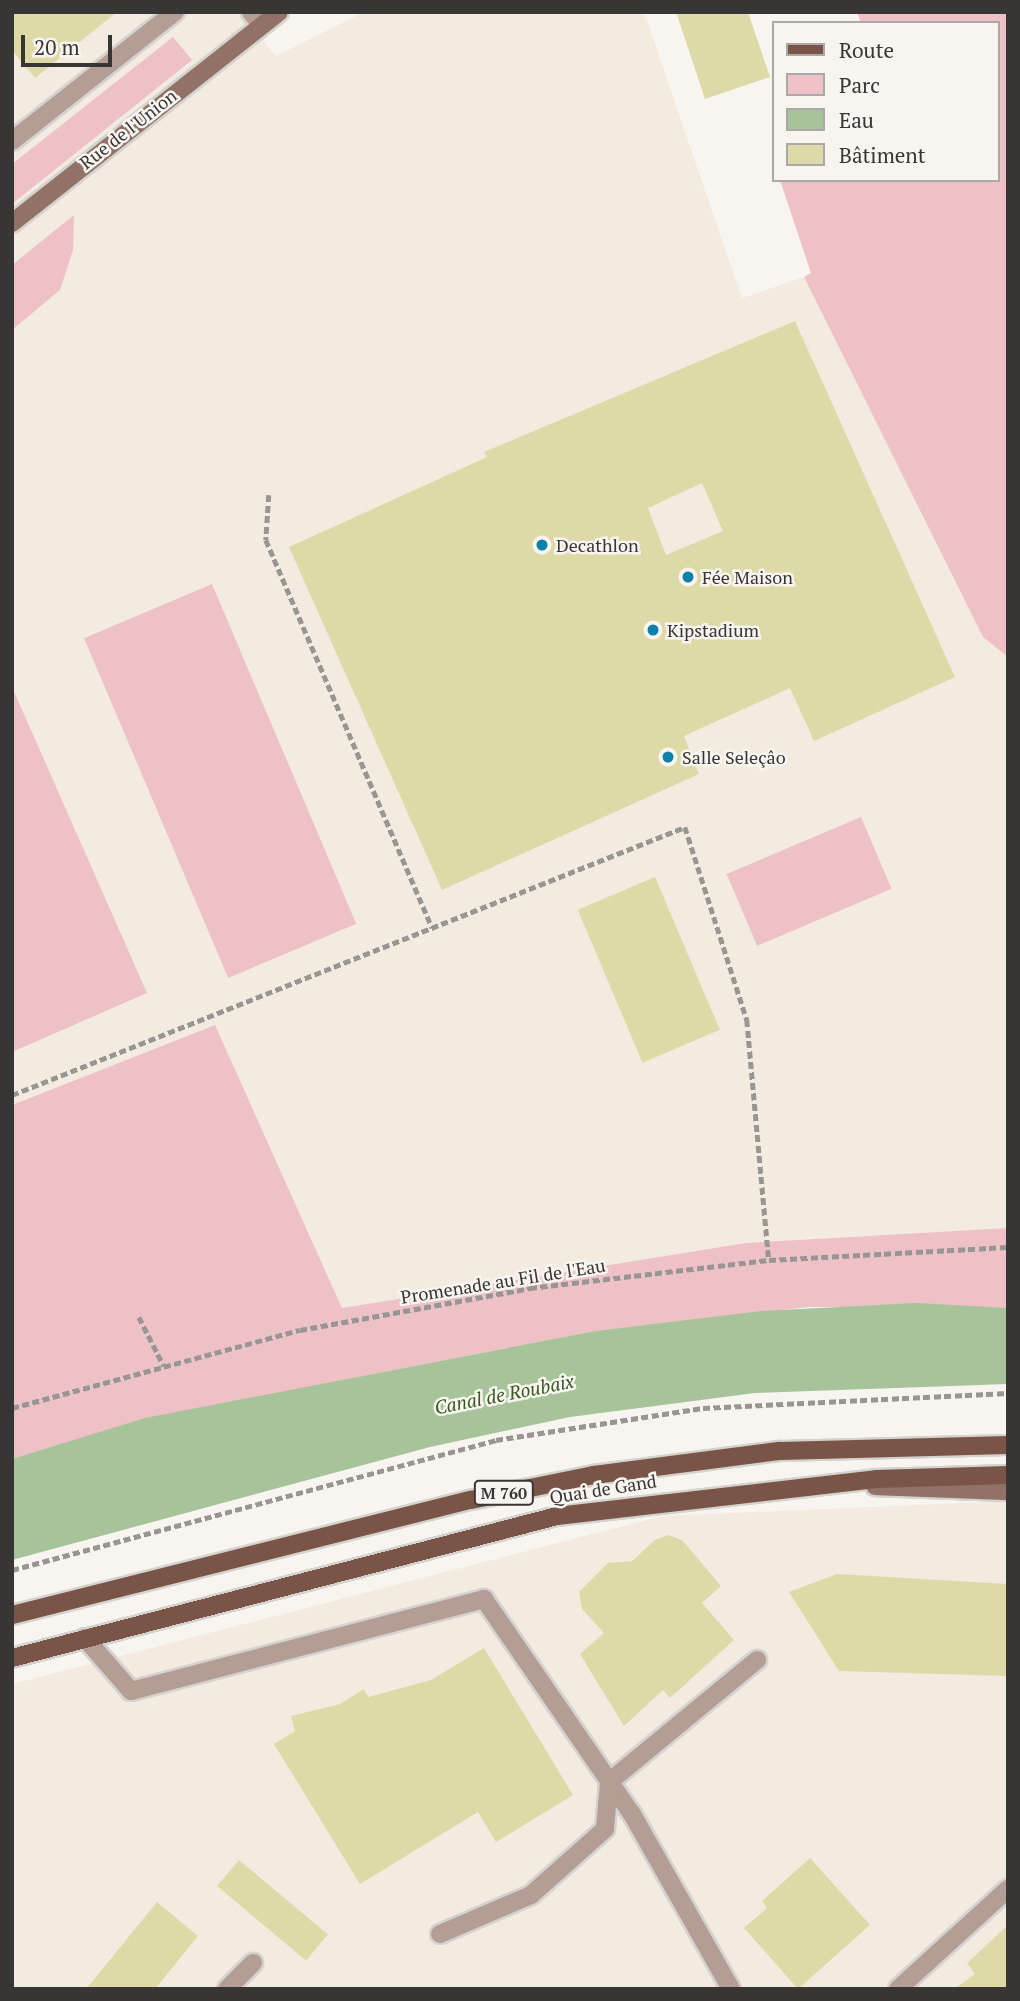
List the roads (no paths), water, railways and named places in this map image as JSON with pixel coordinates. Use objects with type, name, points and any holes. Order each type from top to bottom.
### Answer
[{"type":"main road","name":"Quai de Gand","points":[[12,1615],[446,1506],[594,1475],[780,1451],[1008,1445]]},
{"type":"main road","points":[[818,1485],[1008,1475]]},
{"type":"main road","name":"Quai de Gand","points":[[12,1658],[557,1516],[818,1485]]},
{"type":"street","points":[[12,141],[175,12]]},
{"type":"street","name":"Rue de l'Union","points":[[12,223],[256,19],[279,12]]},
{"type":"street","name":"Quai de Gand","points":[[818,1485],[1008,1490]]},
{"type":"street","points":[[85,1638],[131,1691],[484,1600],[609,1782],[732,1989]]},
{"type":"street","points":[[440,1934],[531,1895],[605,1829],[609,1782],[757,1660]]},
{"type":"street","points":[[898,1989],[1008,1889]]},
{"type":"street","points":[[227,1989],[253,1964]]},
{"type":"water","name":"Canal de Roubaix","points":[[916,1303],[1008,1308],[1008,1384],[755,1393],[570,1417],[430,1447],[12,1560],[12,1459],[145,1418],[595,1331],[762,1311]]},
{"type":"place","name":"Decathlon","points":[[542,545]]},
{"type":"place","name":"Fée Maison","points":[[688,577]]},
{"type":"place","name":"Kipstadium","points":[[653,630]]},
{"type":"place","name":"Salle Seleçâo","points":[[668,757]]}]
